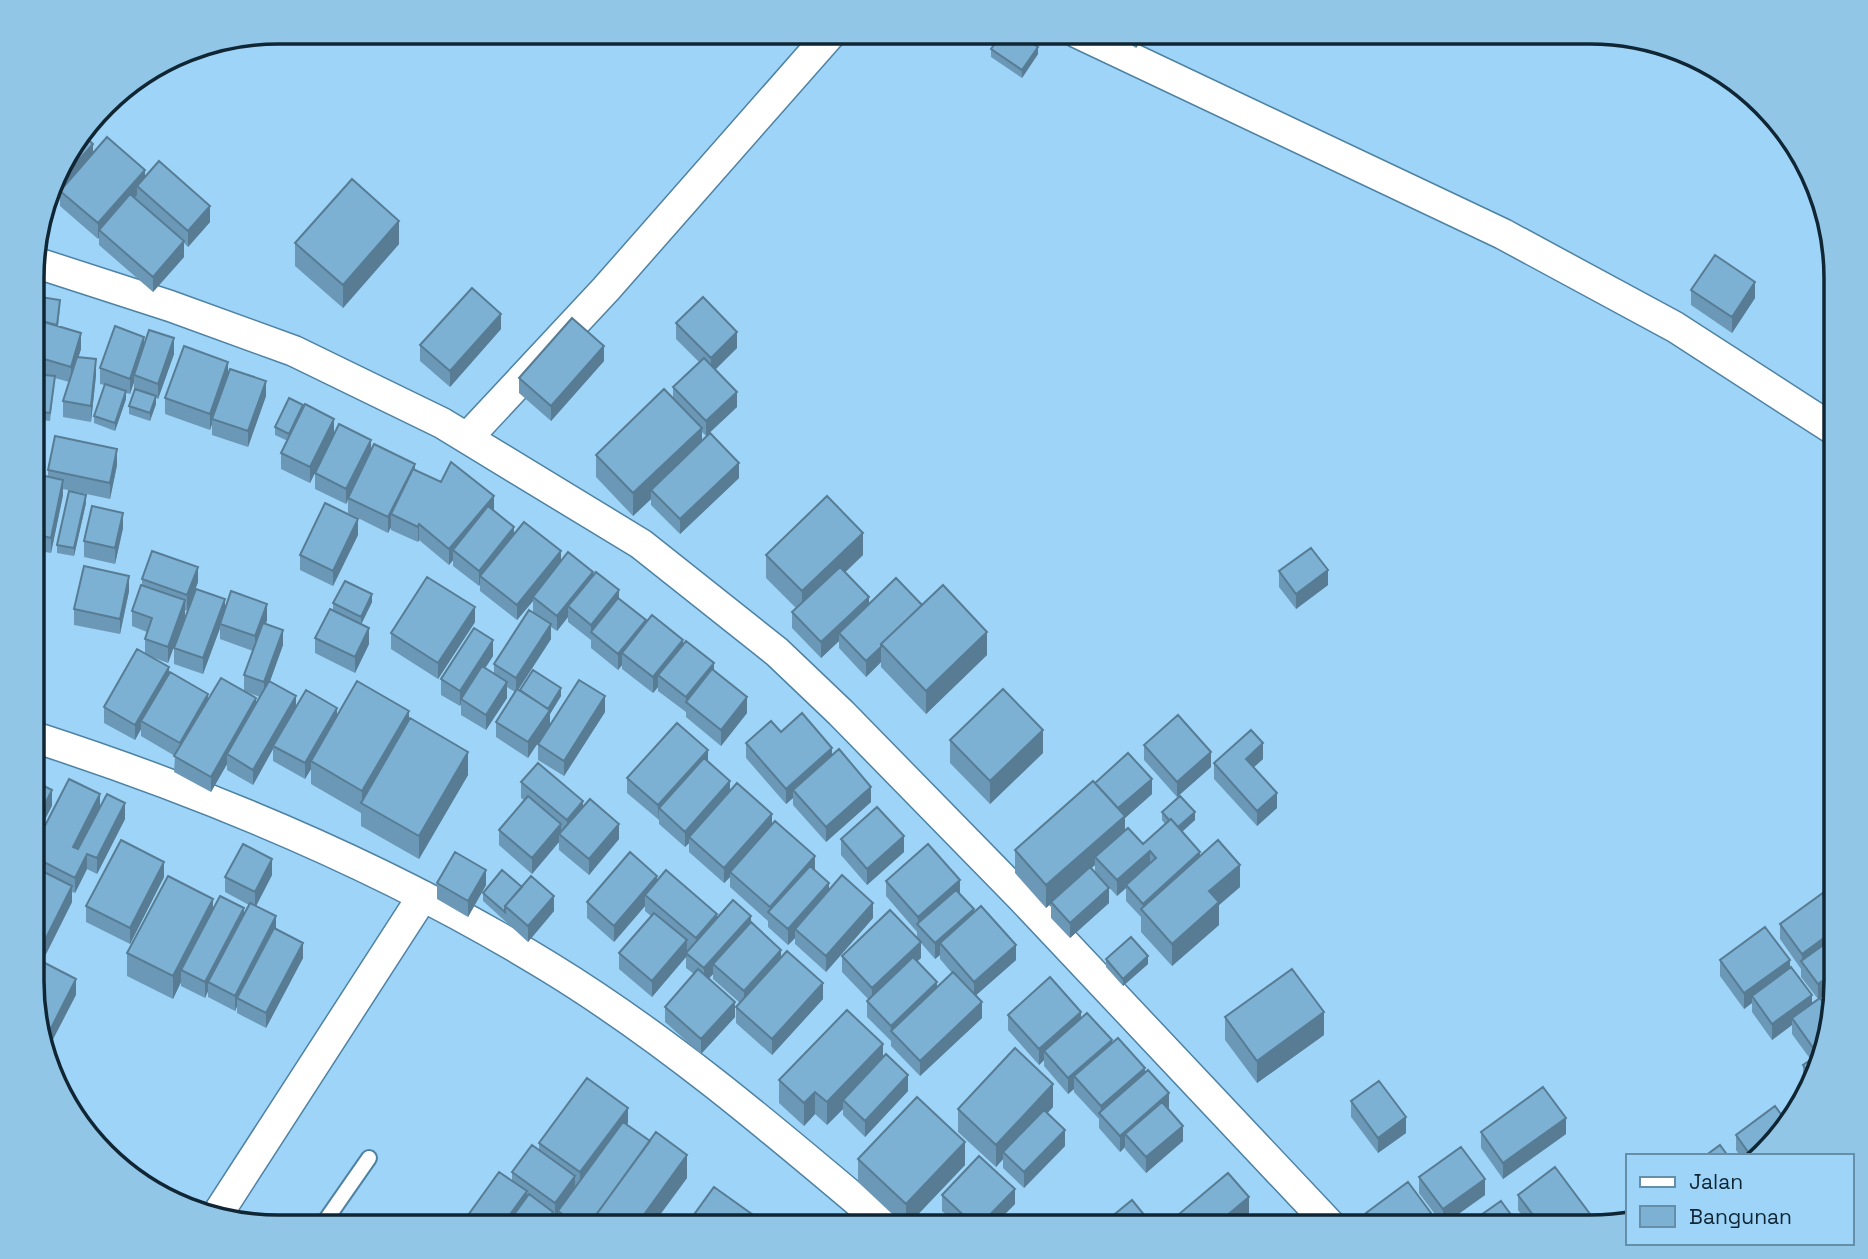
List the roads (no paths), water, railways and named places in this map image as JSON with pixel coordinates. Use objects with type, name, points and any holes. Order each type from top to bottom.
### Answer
[{"type":"street","points":[[467,438],[606,289],[821,44]]},
{"type":"street","points":[[1101,44],[1503,234],[1675,327],[1824,423]]},
{"type":"street","points":[[45,265],[170,306],[294,351],[467,438],[641,544],[777,652],[901,773],[1321,1215]]},
{"type":"street","points":[[44,740],[129,768],[262,819],[423,896],[549,967],[685,1060],[873,1215]]},
{"type":"street","points":[[221,1208],[423,896]]},
{"type":"lane","points":[[329,1215],[369,1158]]}]
